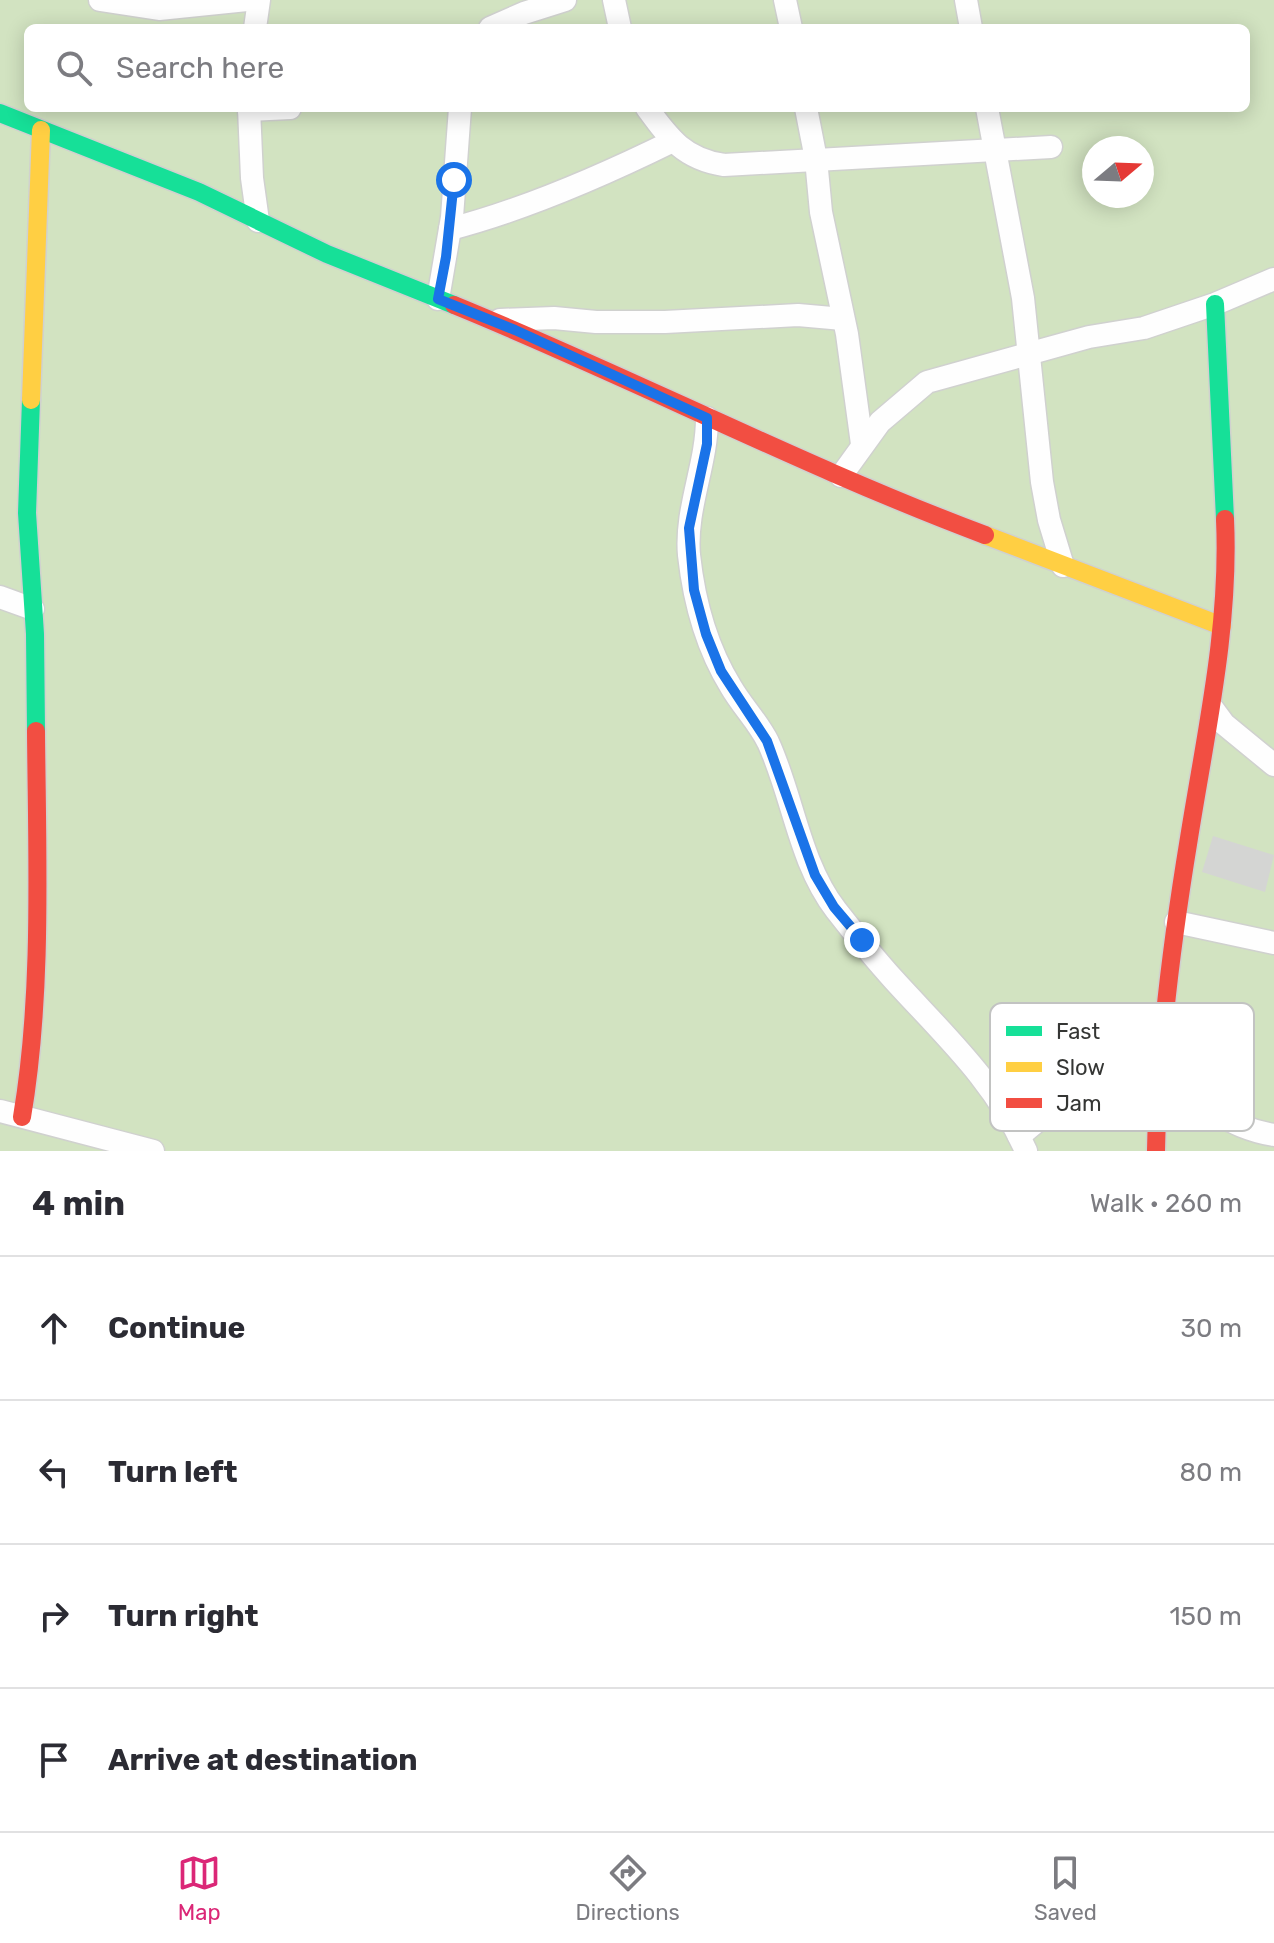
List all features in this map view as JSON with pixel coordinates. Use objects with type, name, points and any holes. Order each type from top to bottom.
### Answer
[{"type":"street","points":[[100,0],[159,9],[247,0]]},
{"type":"street","points":[[256,24],[259,0]]},
{"type":"street","points":[[499,24],[565,0]]},
{"type":"street","points":[[614,0],[619,24]]},
{"type":"street","points":[[785,0],[790,24]]},
{"type":"street","points":[[966,0],[970,24]]},
{"type":"street","points":[[249,112],[252,178],[258,221]]},
{"type":"street","points":[[438,299],[450,229],[460,112]]},
{"type":"street","points":[[650,112],[673,141],[689,155],[724,165],[1051,147]]},
{"type":"street","points":[[807,112],[816,159],[821,212],[853,374],[862,444]]},
{"type":"street","points":[[988,112],[1023,298],[1042,482],[1049,520],[1063,566]]},
{"type":"street","points":[[0,113],[199,192],[327,254],[490,320],[841,476],[1063,566],[1222,626]]},
{"type":"street","points":[[41,130],[27,513],[33,609],[37,831],[34,998],[31,1064],[11,1114],[68,1140],[153,1151]]},
{"type":"street","points":[[450,229],[488,220],[673,141]]},
{"type":"street","points":[[841,476],[880,422],[927,382],[1089,337],[1144,328],[1215,304],[1274,279]]},
{"type":"street","points":[[1168,1003],[1189,837],[1213,709],[1227,556],[1215,304]]},
{"type":"street","points":[[490,320],[554,318],[596,322],[665,322],[798,315],[843,319]]},
{"type":"street","points":[[707,418],[707,444],[689,528],[689,554],[694,590],[706,634],[721,671],[767,741],[815,875],[834,907],[891,977],[990,1087]]},
{"type":"street","points":[[0,597],[33,609]]},
{"type":"street","points":[[1213,709],[1235,734],[1274,765]]},
{"type":"street","points":[[1176,922],[1274,943]]},
{"type":"street","points":[[1156,1151],[1157,1131]]},
{"type":"street","points":[[1249,1131],[1274,1135]]},
{"type":"green space","points":[[0,0],[1274,0],[1274,1151],[0,1151]]},
{"type":"building","points":[[1213,836],[1274,855],[1265,892],[1202,872]]},
{"type":"traffic: fast","points":[[0,113],[199,192],[327,254],[454,305]]},
{"type":"traffic: fast","points":[[1215,304],[1225,519]]},
{"type":"traffic: fast","points":[[31,400],[27,513],[35,634],[36,731]]},
{"type":"traffic: slow","points":[[31,400],[41,130]]},
{"type":"traffic: slow","points":[[985,535],[1222,626]]},
{"type":"traffic: jam","points":[[454,305],[851,481],[985,535]]},
{"type":"traffic: jam","points":[[1166,1003],[1220,639],[1226,559],[1225,519]]},
{"type":"traffic: jam","points":[[22,1117],[36,974],[36,731]]},
{"type":"traffic: jam","points":[[1156,1151],[1157,1131]]},
{"type":"route","points":[[454,180],[452,217],[438,299],[515,330],[707,418],[707,444],[689,528],[694,590],[706,634],[721,671],[767,741],[815,875],[834,907],[862,940]]}]
